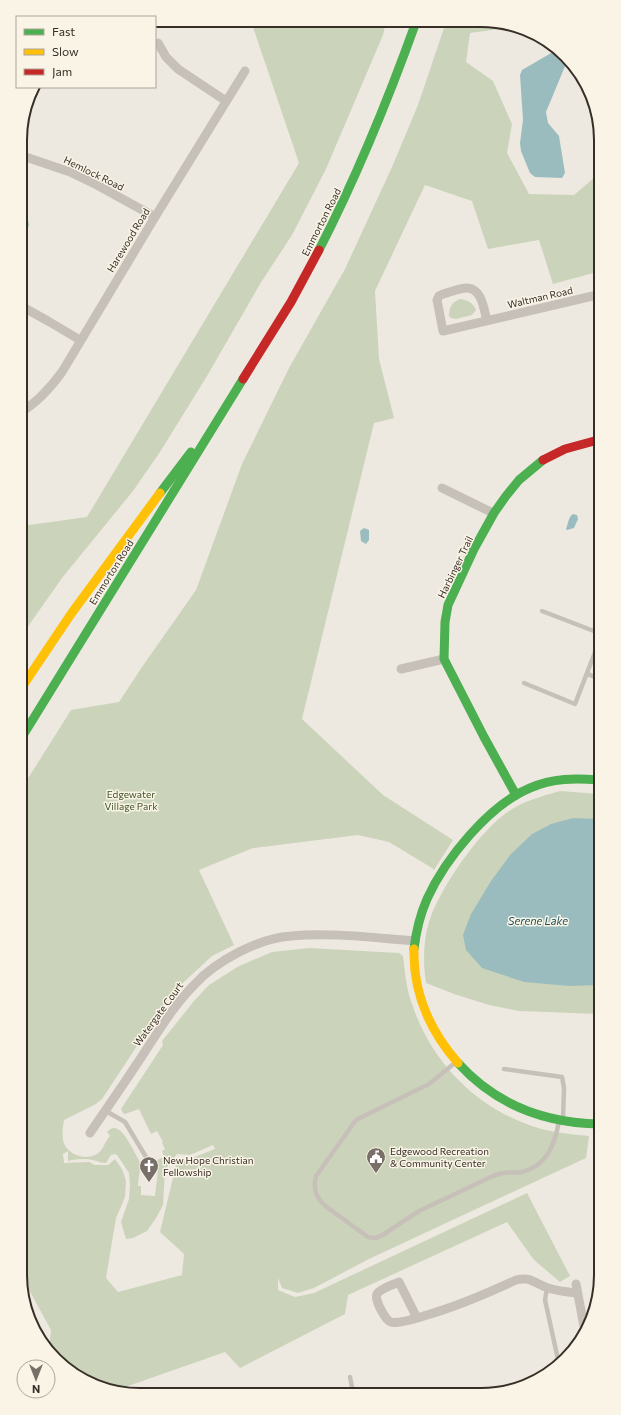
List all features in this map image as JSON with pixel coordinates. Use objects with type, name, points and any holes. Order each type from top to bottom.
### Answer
[{"type":"main road","name":"Emmorton Road","points":[[27,729],[291,302],[331,228],[374,133],[414,27]]},
{"type":"main road","name":"Emmorton Road","points":[[27,680],[72,614],[146,512],[186,458],[219,420]]},
{"type":"main road","name":"Harbinger Trail","points":[[516,795],[444,660],[445,622],[448,605],[493,513],[510,490],[526,473],[546,458],[570,448],[594,441]]},
{"type":"main road","points":[[594,780],[572,778],[537,785],[516,795],[496,808],[454,854],[437,880],[422,910],[415,940],[415,970],[421,1001],[435,1029],[456,1062],[484,1088],[507,1103],[543,1116],[586,1124],[594,1124]]},
{"type":"street","points":[[158,43],[166,57],[178,69],[226,101]]},
{"type":"street","name":"Harewood Road","points":[[27,408],[52,385],[62,372],[80,340],[245,71]]},
{"type":"street","name":"Hemlock Road","points":[[27,157],[70,172],[155,217]]},
{"type":"street","name":"Waltman Road","points":[[487,321],[480,296],[474,290],[467,288],[443,294],[439,296],[437,300],[444,331],[487,321],[594,296]]},
{"type":"street","points":[[27,309],[80,340]]},
{"type":"street","points":[[442,488],[493,513]]},
{"type":"street","points":[[401,669],[444,660]]},
{"type":"street","name":"Watergate Court","points":[[90,1133],[160,1029],[195,983],[216,966],[240,951],[263,942],[290,936],[319,935],[415,940]]},
{"type":"street","points":[[417,1318],[399,1282],[378,1292],[376,1295],[376,1300],[386,1319],[390,1322],[401,1322],[417,1318],[455,1307],[516,1280],[530,1279],[547,1288],[576,1288],[584,1321]]},
{"type":"lane","points":[[542,611],[594,631]]},
{"type":"lane","points":[[524,683],[576,704],[594,655]]},
{"type":"lane","points":[[587,674],[594,676]]},
{"type":"lane","points":[[456,1062],[429,1084],[356,1120],[316,1176],[314,1183],[316,1191],[323,1204],[368,1237],[375,1238],[381,1236],[419,1211],[491,1176],[501,1173],[522,1172],[532,1168],[541,1162],[551,1150],[561,1120],[564,1088],[562,1077],[504,1069]]},
{"type":"lane","points":[[106,1111],[125,1122],[146,1157]]},
{"type":"lane","points":[[547,1288],[545,1300],[558,1358]]},
{"type":"lane","points":[[350,1377],[352,1388]]},
{"type":"green space","points":[[253,27],[385,27],[383,35],[326,169],[292,235],[260,284],[207,376],[160,452],[133,491],[62,578],[27,628],[27,525],[87,517],[299,163]]},
{"type":"green space","name":"Edgewater Village Park","points":[[444,27],[501,29],[470,33],[466,62],[493,81],[512,124],[507,153],[529,194],[574,195],[594,178],[594,273],[553,284],[539,240],[488,249],[472,201],[425,185],[375,291],[379,359],[394,418],[374,423],[302,719],[383,795],[453,840],[434,870],[389,842],[358,835],[253,848],[199,870],[234,945],[212,956],[172,993],[102,1099],[96,1104],[64,1120],[64,1144],[74,1154],[90,1157],[102,1149],[110,1136],[107,1132],[115,1128],[119,1130],[133,1149],[140,1163],[138,1186],[141,1186],[141,1195],[155,1196],[158,1170],[146,1169],[147,1167],[156,1164],[155,1161],[164,1157],[162,1151],[165,1149],[162,1143],[163,1142],[157,1131],[151,1134],[139,1109],[125,1114],[121,1109],[163,1045],[162,1041],[194,1001],[209,985],[239,966],[272,952],[309,948],[399,953],[403,956],[408,990],[419,1022],[429,1042],[455,1077],[471,1092],[508,1116],[529,1125],[544,1129],[589,1136],[586,1158],[369,1259],[314,1288],[298,1293],[282,1288],[278,1278],[278,1290],[295,1297],[314,1293],[527,1193],[570,1276],[560,1282],[534,1260],[507,1222],[348,1295],[345,1314],[240,1368],[225,1352],[125,1387],[118,1386],[104,1382],[84,1373],[71,1365],[60,1355],[50,1344],[51,1330],[28,1288],[27,780],[71,710],[119,702],[196,590],[242,464],[289,368],[345,269],[392,167],[418,105]],"holes":[[[213,1145],[215,1149],[189,1159],[177,1161],[160,1232],[184,1254],[182,1275],[118,1292],[106,1278],[116,1218],[125,1197],[126,1181],[122,1169],[115,1159],[108,1165],[95,1165],[89,1162],[64,1163],[63,1154],[68,1151],[68,1161],[86,1159],[102,1163],[106,1163],[111,1155],[117,1155],[129,1173],[129,1199],[121,1222],[126,1239],[133,1238],[147,1231],[156,1218],[163,1205],[165,1170],[177,1154],[190,1155]]]},
{"type":"green space","points":[[460,299],[470,302],[476,310],[472,315],[456,319],[451,318],[449,316],[450,307],[453,303]]},
{"type":"green space","points":[[560,791],[594,794],[594,1014],[519,1011],[489,1005],[426,983],[424,952],[429,922],[434,909],[451,877],[474,846],[498,820],[515,807]]},
{"type":"water","points":[[552,53],[566,65],[546,112],[548,123],[559,136],[565,173],[562,178],[535,177],[530,173],[521,151],[520,143],[523,120],[520,75],[522,70]]},
{"type":"water","points":[[27,220],[28,220],[29,226],[27,227]]},
{"type":"water","points":[[573,514],[577,515],[578,519],[574,528],[567,530],[569,519]]},
{"type":"water","points":[[364,528],[369,530],[369,540],[366,544],[361,541],[360,531]]},
{"type":"water","name":"Serene Lake","points":[[573,818],[594,819],[594,985],[569,986],[524,982],[482,968],[466,950],[463,935],[471,914],[491,881],[511,854],[532,834],[551,824]]},
{"type":"traffic: fast","points":[[319,250],[371,138],[414,27]]},
{"type":"traffic: fast","points":[[27,729],[243,379]]},
{"type":"traffic: fast","points":[[160,493],[191,452]]},
{"type":"traffic: fast","points":[[516,795],[444,659],[445,622],[448,605],[474,549],[494,513],[519,480],[543,460]]},
{"type":"traffic: fast","points":[[414,949],[422,911],[435,883],[457,851],[484,820],[499,807],[530,788],[547,782],[581,779],[594,780]]},
{"type":"traffic: fast","points":[[458,1063],[488,1090],[522,1109],[560,1120],[594,1124]]},
{"type":"traffic: slow","points":[[27,680],[71,614],[160,493]]},
{"type":"traffic: slow","points":[[414,949],[414,965],[420,996],[425,1010],[439,1038],[458,1063]]},
{"type":"traffic: jam","points":[[243,379],[291,302],[319,250]]},
{"type":"traffic: jam","points":[[543,460],[565,449],[594,441]]},
{"type":"place","name":"Edgewood Recreation & Community Center","points":[[376,1174]]},
{"type":"place","name":"New Hope Christian Fellowship","points":[[149,1183]]}]
